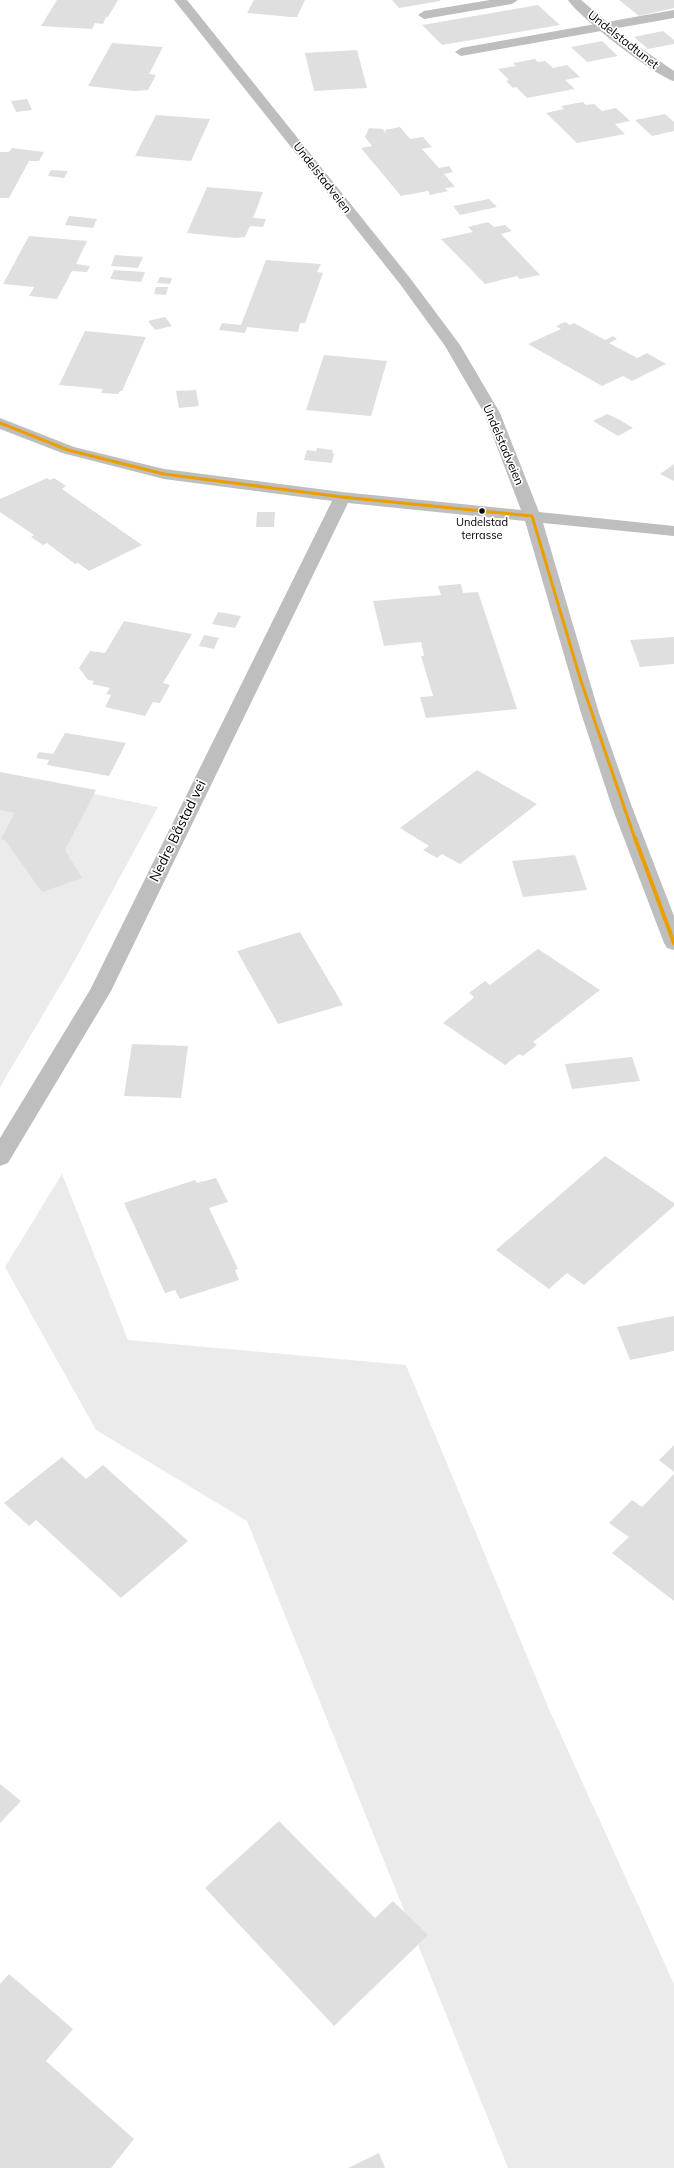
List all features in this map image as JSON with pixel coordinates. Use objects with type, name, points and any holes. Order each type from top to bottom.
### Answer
[{"type":"street","name":"Undelstadveien","points":[[180,0],[405,281],[452,345],[492,413],[532,516],[593,720],[622,807],[674,943]]},
{"type":"street","points":[[424,16],[512,0]]},
{"type":"street","name":"Undelstadtunet","points":[[574,0],[603,26],[656,67],[674,77]]},
{"type":"street","points":[[461,52],[674,14]]},
{"type":"street","points":[[0,423],[68,450],[164,474],[342,496],[674,531]]},
{"type":"street","name":"Nedre Båstad vei","points":[[0,1157],[100,991],[342,496]]},
{"type":"shaded area","points":[[0,775],[158,807],[70,969],[0,1087]]},
{"type":"shaded area","points":[[62,1174],[128,1340],[406,1365],[549,1709],[674,1984],[674,2168],[508,2168],[247,1521],[96,1430],[5,1267]]},
{"type":"building","points":[[57,0],[118,0],[108,17],[99,16],[106,17],[103,24],[95,23],[92,29],[41,26]]},
{"type":"building","points":[[254,0],[305,0],[297,17],[291,17],[247,13]]},
{"type":"building","points":[[392,0],[440,0],[440,1],[399,8]]},
{"type":"building","points":[[619,0],[674,0],[674,8],[639,16]]},
{"type":"building","points":[[538,5],[560,25],[442,45],[422,25]]},
{"type":"building","points":[[663,31],[674,40],[674,44],[648,49],[634,37]]},
{"type":"building","points":[[602,41],[618,56],[587,62],[571,47]]},
{"type":"building","points":[[112,43],[163,47],[149,74],[156,75],[148,90],[134,91],[88,86]]},
{"type":"building","points":[[357,50],[367,88],[314,91],[305,53]]},
{"type":"building","points":[[535,59],[538,62],[545,61],[553,68],[567,65],[580,77],[565,80],[575,89],[527,98],[516,87],[513,88],[506,81],[509,80],[498,69],[516,66],[513,63]]},
{"type":"building","points":[[27,99],[32,110],[16,112],[11,101]]},
{"type":"building","points":[[583,102],[586,105],[594,104],[602,111],[616,108],[630,121],[615,124],[625,134],[577,143],[546,113],[564,109],[561,106]]},
{"type":"building","points":[[665,114],[674,122],[674,131],[652,136],[635,120]]},
{"type":"building","points":[[156,115],[210,119],[191,161],[135,156]]},
{"type":"building","points":[[400,127],[410,139],[423,137],[432,147],[422,149],[439,168],[449,166],[453,172],[444,174],[455,187],[445,188],[448,191],[430,195],[428,191],[401,196],[361,148],[372,146],[365,137],[369,128],[383,129],[386,134],[385,130]]},
{"type":"building","points":[[12,148],[44,152],[39,161],[29,161],[9,198],[0,198],[0,152],[9,152]]},
{"type":"building","points":[[51,170],[68,171],[64,178],[48,176]]},
{"type":"building","points":[[207,187],[263,192],[253,218],[266,219],[263,227],[250,226],[245,237],[237,238],[187,233]]},
{"type":"building","points":[[489,199],[497,207],[460,215],[453,206]]},
{"type":"building","points":[[69,216],[97,219],[93,228],[65,225]]},
{"type":"building","points":[[488,222],[494,227],[505,225],[512,231],[501,234],[540,275],[520,279],[517,276],[485,284],[441,239],[473,232],[468,227]]},
{"type":"building","points":[[29,236],[87,241],[76,264],[90,266],[87,272],[72,271],[57,299],[29,296],[34,287],[3,284]]},
{"type":"building","points":[[115,255],[143,257],[138,268],[111,266]]},
{"type":"building","points":[[266,260],[321,264],[317,272],[323,273],[305,323],[300,323],[298,332],[247,327],[245,333],[219,330],[222,323],[241,325]]},
{"type":"building","points":[[114,270],[145,272],[141,282],[110,279]]},
{"type":"building","points":[[160,277],[172,278],[170,284],[157,283]]},
{"type":"building","points":[[156,287],[168,287],[166,295],[154,294]]},
{"type":"building","points":[[165,317],[172,326],[155,330],[148,321]]},
{"type":"building","points":[[565,322],[570,325],[574,323],[605,340],[613,336],[617,339],[609,343],[637,358],[647,353],[666,364],[632,381],[623,376],[602,386],[528,344],[561,329],[556,326]]},
{"type":"building","points":[[85,331],[146,337],[122,391],[118,394],[101,393],[103,389],[59,385]]},
{"type":"building","points":[[324,355],[387,361],[371,416],[306,410]]},
{"type":"building","points":[[196,390],[199,406],[179,408],[176,391]]},
{"type":"building","points":[[607,414],[633,428],[618,436],[593,421]]},
{"type":"building","points":[[317,448],[333,450],[332,453],[334,453],[332,463],[304,460],[307,450],[316,451]]},
{"type":"building","points":[[674,464],[674,481],[660,474]]},
{"type":"building","points":[[47,478],[50,480],[54,478],[66,486],[62,489],[142,545],[89,571],[78,563],[75,564],[47,543],[43,545],[31,537],[34,535],[0,512],[0,499]]},
{"type":"building","points":[[257,512],[275,512],[274,527],[256,527]]},
{"type":"building","points":[[461,584],[463,593],[478,592],[517,709],[426,718],[420,697],[433,696],[421,656],[424,656],[421,642],[384,646],[373,601],[441,595],[438,586]]},
{"type":"building","points":[[218,612],[241,616],[235,628],[212,624]]},
{"type":"building","points":[[124,621],[192,634],[163,683],[170,685],[160,703],[153,702],[145,716],[105,707],[111,695],[106,694],[110,688],[92,684],[94,681],[88,680],[79,668],[90,651],[105,653]]},
{"type":"building","points":[[204,635],[219,638],[214,649],[199,646]]},
{"type":"building","points":[[674,637],[674,664],[640,667],[630,640]]},
{"type":"building","points":[[65,733],[126,743],[109,776],[47,765],[49,760],[36,758],[39,752],[53,754]]},
{"type":"building","points":[[477,770],[537,804],[460,864],[442,854],[437,858],[423,850],[429,846],[400,828]]},
{"type":"building","points":[[0,772],[96,790],[65,850],[82,878],[42,892],[5,840],[1,839],[15,813],[0,810]]},
{"type":"building","points":[[575,855],[587,890],[523,897],[512,861]]},
{"type":"building","points":[[300,932],[343,1005],[278,1024],[237,951]]},
{"type":"building","points":[[538,949],[600,990],[533,1042],[537,1045],[523,1056],[519,1054],[505,1065],[443,1023],[474,997],[469,993],[485,981],[490,985]]},
{"type":"building","points":[[132,1044],[188,1046],[181,1098],[124,1096]]},
{"type":"building","points":[[632,1057],[640,1081],[572,1089],[565,1064]]},
{"type":"building","points":[[605,1156],[674,1203],[674,1206],[584,1285],[567,1273],[549,1289],[496,1250]]},
{"type":"building","points":[[216,1178],[228,1202],[209,1208],[238,1269],[235,1270],[239,1280],[180,1299],[175,1290],[165,1293],[124,1203],[195,1180],[197,1183]]},
{"type":"building","points":[[674,1316],[674,1351],[630,1360],[617,1327]]},
{"type":"building","points":[[674,1445],[674,1472],[659,1460]]},
{"type":"building","points":[[62,1457],[86,1479],[103,1465],[188,1541],[121,1598],[36,1520],[29,1526],[4,1503]]},
{"type":"building","points":[[674,1474],[674,1601],[612,1553],[629,1537],[609,1523],[632,1500],[642,1507]]},
{"type":"building","points":[[0,1784],[21,1801],[0,1823]]},
{"type":"building","points":[[279,1821],[375,1918],[393,1901],[428,1935],[334,2026],[205,1888]]},
{"type":"building","points":[[9,1974],[73,2029],[46,2061],[134,2139],[111,2168],[0,2168],[0,1984]]},
{"type":"building","points":[[379,2153],[385,2168],[348,2168]]},
{"type":"transit line","points":[[0,423],[68,450],[164,474],[342,497],[532,516],[580,678],[634,838],[674,943]]},
{"type":"place","name":"Undelstad terrasse","points":[[482,511]]}]
